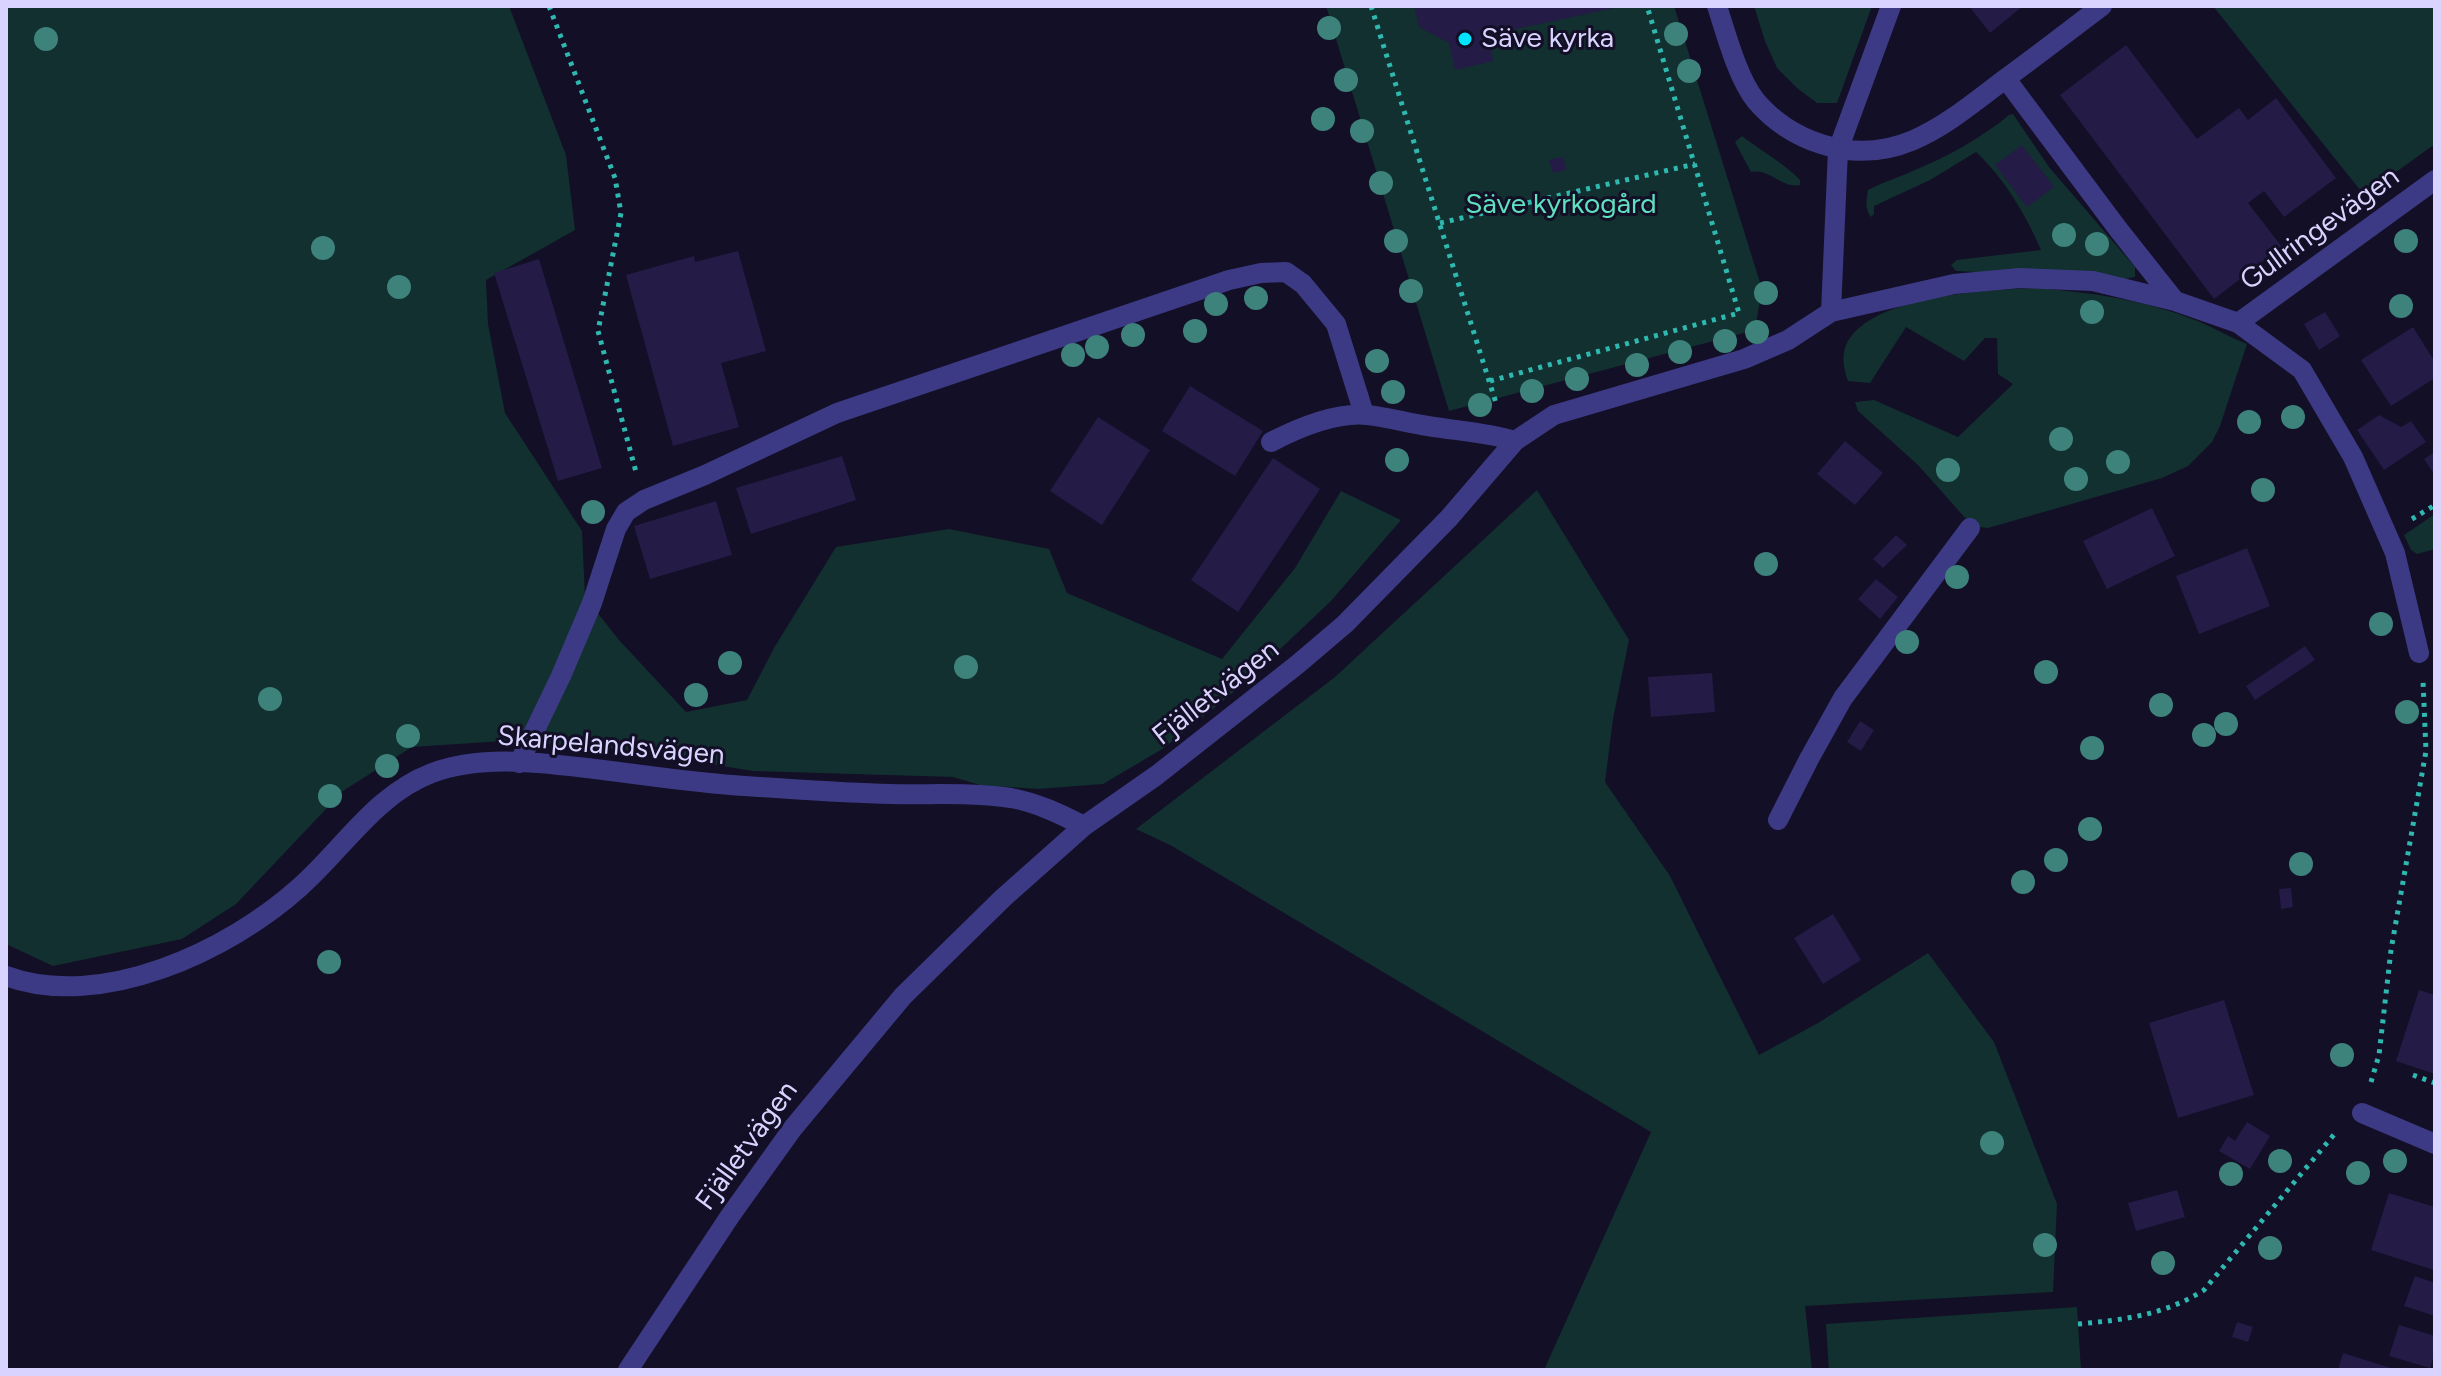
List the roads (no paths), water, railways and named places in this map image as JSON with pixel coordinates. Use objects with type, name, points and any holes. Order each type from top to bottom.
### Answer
[{"type":"street","points":[[1717,6],[1733,53],[1755,100],[1801,138],[1838,150],[1879,152],[1909,143],[1952,119],[2102,6]]},
{"type":"street","points":[[1891,6],[1838,150],[1831,312],[1954,284],[2020,278],[2093,281],[2175,301],[2238,323],[2302,370],[2353,457],[2395,553],[2419,653]]},
{"type":"street","points":[[2006,79],[2175,301]]},
{"type":"street","name":"Gullringevägen","points":[[2238,323],[2435,180]]},
{"type":"street","points":[[519,763],[592,603],[616,529],[626,512],[644,500],[837,413],[1229,280],[1261,273],[1286,272],[1303,284],[1336,324],[1364,414]]},
{"type":"street","name":"Fjälletvägen","points":[[628,1370],[730,1216],[812,1102],[903,996],[1003,898],[1084,826],[1157,775],[1345,624],[1449,518],[1505,438],[1554,415],[1744,359],[1788,340],[1831,312]]},
{"type":"street","points":[[1271,442],[1331,419],[1364,414],[1505,438]]},
{"type":"street","points":[[1778,820],[1843,698],[1970,528]]},
{"type":"street","name":"Skarpelandsvägen","points":[[6,976],[33,984],[76,988],[107,983],[191,956],[237,933],[301,887],[377,809],[406,787],[430,774],[482,763],[519,763],[741,786],[849,793],[989,796],[1041,804],[1084,826]]},
{"type":"street","points":[[2362,1113],[2435,1144]]},
{"type":"place","name":"Säve kyrka","points":[[1465,39]]},
{"type":"park label","name":"Säve kyrkogård","points":[[1561,205]]}]
